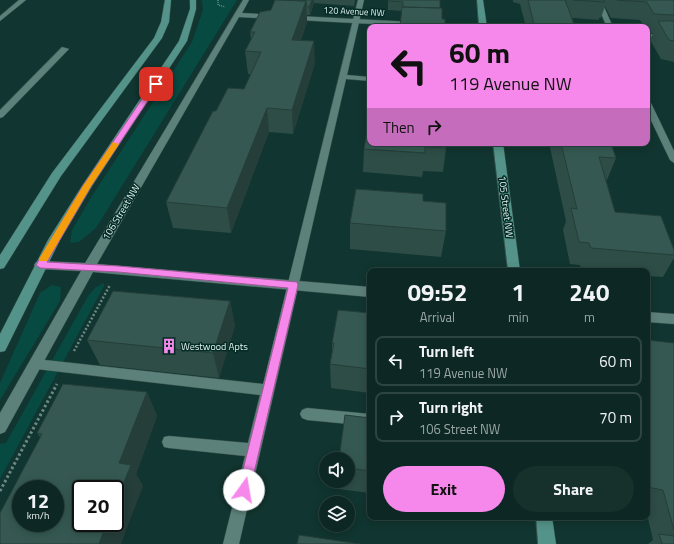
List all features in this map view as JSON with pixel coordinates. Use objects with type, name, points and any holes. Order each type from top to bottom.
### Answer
[{"type":"main road","points":[[0,265],[56,175],[158,38],[165,22],[168,0]]},
{"type":"main road","points":[[0,347],[40,265],[87,186],[180,47],[194,9],[193,0]]},
{"type":"main road","points":[[480,0],[483,24]]},
{"type":"main road","name":"105 Street NW","points":[[498,146],[514,268]]},
{"type":"main road","points":[[544,520],[547,544]]},
{"type":"street","name":"106 Street NW","points":[[0,427],[89,267],[246,0]]},
{"type":"street","name":"120 Avenue NW","points":[[237,15],[413,24]]},
{"type":"street","points":[[650,36],[674,38]]},
{"type":"street","points":[[0,115],[65,49]]},
{"type":"street","points":[[40,265],[89,267],[367,292]]},
{"type":"street","points":[[650,317],[674,319]]},
{"type":"lane","points":[[0,19],[23,0]]},
{"type":"lane","points":[[231,544],[362,0]]},
{"type":"lane","points":[[598,0],[609,24]]},
{"type":"lane","points":[[343,77],[367,79]]},
{"type":"lane","points":[[650,109],[674,160]]},
{"type":"lane","points":[[36,364],[268,390]]},
{"type":"lane","points":[[308,414],[367,420]]},
{"type":"lane","points":[[169,442],[254,450]]},
{"type":"green space","points":[[202,0],[237,0],[96,228],[79,242],[70,243],[72,230],[92,196],[192,42],[203,10]]},
{"type":"green space","points":[[104,283],[104,286],[0,479],[0,444],[6,443],[88,296],[96,287]]},
{"type":"green space","points":[[52,285],[61,287],[60,301],[0,400],[0,383],[40,293]]},
{"type":"building","points":[[275,0],[306,1],[292,40],[314,41],[292,110],[267,108],[227,208],[166,202],[213,111],[216,111],[228,88],[244,89],[261,52],[245,51],[255,32],[250,32],[260,12],[271,10]]},
{"type":"building","points":[[287,0],[312,0],[309,7],[307,7],[306,1]]},
{"type":"building","points":[[388,0],[440,0],[440,8],[403,7],[403,2]]},
{"type":"building","points":[[528,0],[565,0],[574,24],[534,24]]},
{"type":"building","points":[[573,0],[604,0],[604,2]]},
{"type":"building","points":[[617,0],[674,0],[674,15],[654,14],[647,2]]},
{"type":"building","points":[[402,7],[442,8],[442,19],[445,19],[445,24],[400,24]]},
{"type":"building","points":[[658,21],[674,21],[674,41],[669,40]]},
{"type":"building","points":[[367,130],[367,146],[446,146],[446,148],[425,147],[425,153],[364,149]]},
{"type":"building","points":[[562,146],[612,146],[616,158],[599,157],[615,212],[661,216],[674,250],[674,255],[591,248],[589,243],[579,242],[571,208],[577,209]]},
{"type":"building","points":[[356,189],[423,194],[423,201],[446,203],[446,231],[350,223]]},
{"type":"building","points":[[113,291],[230,301],[213,353],[87,340]]},
{"type":"building","points":[[338,310],[367,313],[367,369],[330,364],[334,343],[332,343]]},
{"type":"building","points":[[650,340],[674,343],[674,530],[663,490],[650,488]]},
{"type":"building","points":[[63,384],[147,392],[119,463],[131,465],[124,482],[124,480],[72,480],[72,532],[104,532],[99,544],[0,544],[0,513],[12,490],[12,532],[64,532],[64,480],[18,480],[42,434],[37,433]]},
{"type":"building","points":[[345,415],[367,418],[367,471],[355,469],[355,452],[340,452]]},
{"type":"building","points":[[659,534],[674,536],[674,544],[662,544]]},
{"type":"building","points":[[299,535],[360,544],[297,544]]},
{"type":"slow traffic","points":[[43,259],[87,186],[115,144]]},
{"type":"place","name":"Westwood Apts","points":[[169,346]]},
{"type":"route","points":[[156,84],[87,186],[40,265],[118,269],[294,285],[244,490]]}]
